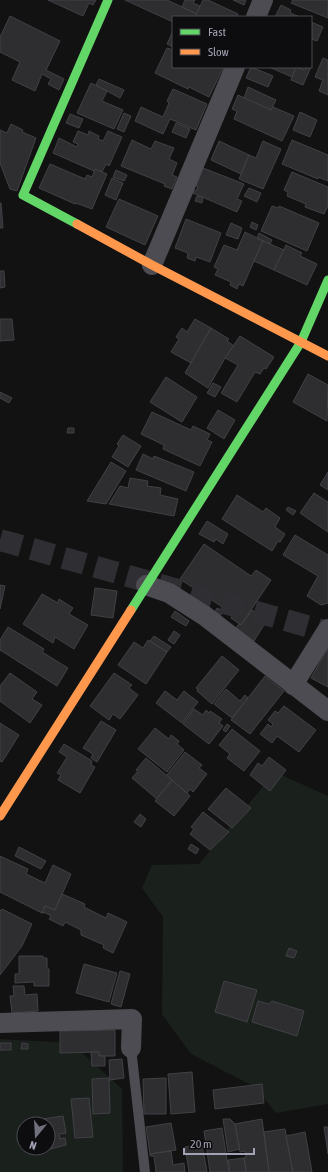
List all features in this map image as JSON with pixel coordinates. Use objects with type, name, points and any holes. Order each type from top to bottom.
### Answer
[{"type":"street","points":[[108,0],[23,195],[152,265],[328,356]]},
{"type":"street","points":[[256,16],[263,0]]},
{"type":"street","points":[[152,265],[235,68]]},
{"type":"street","points":[[0,814],[211,486],[301,342],[328,280]]},
{"type":"street","points":[[146,585],[169,592],[205,616],[293,685],[328,710]]},
{"type":"street","points":[[293,685],[328,629]]},
{"type":"street","points":[[0,1023],[132,1019],[131,1048]]},
{"type":"lane","points":[[131,1048],[145,1172]]},
{"type":"shaded area","points":[[275,772],[328,796],[328,1104],[276,1113],[255,1087],[191,1054],[162,1014],[163,917],[142,888],[152,865],[199,864]]},
{"type":"shaded area","points":[[0,1039],[71,1043],[122,1089],[123,1172],[0,1172]]},
{"type":"building","points":[[48,0],[96,0],[93,5],[89,3],[83,16]]},
{"type":"building","points":[[125,0],[167,0],[197,14],[196,16],[172,16],[172,22]]},
{"type":"building","points":[[185,0],[195,0],[193,3],[200,6],[197,14],[182,7]]},
{"type":"building","points":[[203,0],[208,0],[238,14],[237,16],[195,16]]},
{"type":"building","points":[[233,0],[246,0],[244,5]]},
{"type":"building","points":[[293,0],[328,0],[328,18],[291,3]]},
{"type":"building","points":[[281,5],[291,10],[290,13],[298,16],[276,16]]},
{"type":"building","points":[[10,16],[60,41],[46,70],[64,79],[59,90],[48,84],[51,79],[42,74],[35,91],[12,80],[20,62],[0,52],[0,37]]},
{"type":"building","points":[[312,22],[323,27],[317,41],[312,39]]},
{"type":"building","points":[[172,33],[172,46],[167,44]]},
{"type":"building","points":[[167,48],[172,50],[172,68],[223,68],[209,97],[189,87],[188,89],[155,73]]},
{"type":"building","points":[[323,58],[328,60],[328,95],[319,91],[323,80],[315,77]]},
{"type":"building","points":[[251,68],[273,76],[268,87],[246,78]]},
{"type":"building","points":[[271,68],[296,68],[292,77]]},
{"type":"building","points":[[296,68],[305,70],[306,68],[311,68],[303,85],[291,80]]},
{"type":"building","points":[[99,79],[124,90],[120,98],[96,85]]},
{"type":"building","points":[[91,83],[107,91],[102,101],[123,110],[114,129],[77,113]]},
{"type":"building","points":[[248,87],[276,100],[271,110],[244,98]]},
{"type":"building","points":[[173,89],[207,104],[196,130],[170,119],[163,134],[135,121],[141,107],[163,117],[169,103],[167,101]]},
{"type":"building","points":[[238,95],[271,110],[273,107],[294,116],[282,141],[234,119],[237,111],[232,109]]},
{"type":"building","points":[[300,112],[317,120],[310,137],[293,130]]},
{"type":"building","points":[[124,113],[131,116],[124,132],[117,129]]},
{"type":"building","points":[[70,114],[83,119],[79,128],[66,123]]},
{"type":"building","points":[[176,123],[190,129],[186,138],[172,132]]},
{"type":"building","points":[[11,124],[23,130],[22,132],[36,138],[17,191],[10,189],[0,163],[0,130],[7,133]]},
{"type":"building","points":[[78,131],[88,135],[89,131],[99,136],[98,139],[103,141],[108,131],[122,137],[109,166],[106,164],[102,172],[95,169],[94,171],[53,153],[59,138],[77,147],[78,144],[73,142]]},
{"type":"building","points":[[132,140],[151,149],[155,141],[174,148],[169,159],[177,163],[172,175],[177,177],[172,189],[164,186],[165,184],[121,166]]},
{"type":"building","points":[[292,140],[328,155],[328,181],[318,177],[318,179],[282,164]]},
{"type":"building","points":[[219,141],[249,155],[241,174],[211,160]]},
{"type":"building","points":[[263,141],[281,149],[263,189],[239,179],[249,155],[256,158]]},
{"type":"building","points":[[50,164],[85,179],[87,175],[92,177],[95,169],[107,174],[92,209],[76,203],[75,204],[39,188]]},
{"type":"building","points":[[203,168],[244,184],[237,199],[242,201],[237,212],[193,193],[194,190],[196,191],[198,186],[196,186]]},
{"type":"building","points":[[116,170],[127,175],[124,181],[113,177]]},
{"type":"building","points":[[292,172],[328,187],[328,206],[324,214],[305,207],[306,204],[287,196],[288,192],[284,190]]},
{"type":"building","points":[[112,178],[123,183],[116,200],[105,195]]},
{"type":"building","points":[[249,188],[261,193],[257,202],[244,196]]},
{"type":"building","points":[[197,196],[203,197],[202,203],[195,201]]},
{"type":"building","points":[[119,199],[158,216],[145,245],[106,227]]},
{"type":"building","points":[[1,203],[3,228],[0,228]]},
{"type":"building","points":[[272,206],[278,208],[279,206],[319,223],[307,251],[261,231]]},
{"type":"building","points":[[186,219],[221,233],[210,262],[196,257],[195,261],[187,258],[188,253],[175,248]]},
{"type":"building","points":[[252,222],[258,225],[256,230],[250,227]]},
{"type":"building","points":[[231,223],[242,228],[238,239],[226,235]]},
{"type":"building","points":[[245,232],[263,241],[243,286],[239,284],[237,289],[230,285],[231,282],[215,275],[218,269],[214,267],[224,245],[237,250]]},
{"type":"building","points":[[259,233],[272,240],[270,244],[257,238]]},
{"type":"building","points":[[263,241],[284,250],[274,270],[254,261]]},
{"type":"building","points":[[286,245],[302,253],[300,256],[317,264],[307,285],[274,270]]},
{"type":"building","points":[[0,271],[4,271],[5,287],[0,288]]},
{"type":"building","points":[[0,319],[12,319],[14,340],[0,341]]},
{"type":"building","points":[[195,319],[211,328],[191,363],[171,352],[179,339],[176,337],[182,328],[187,332]]},
{"type":"building","points":[[211,328],[229,339],[227,341],[234,346],[225,358],[208,388],[185,373]]},
{"type":"building","points":[[240,336],[274,357],[266,369],[264,368],[260,374],[255,372],[237,402],[221,393],[238,365],[225,358]]},
{"type":"building","points":[[308,374],[328,385],[327,421],[293,402]]},
{"type":"building","points":[[166,377],[197,397],[182,422],[150,402]]},
{"type":"building","points":[[213,383],[221,387],[215,397],[207,393]]},
{"type":"building","points":[[0,392],[12,398],[9,403],[0,398]]},
{"type":"building","points":[[218,410],[235,420],[224,439],[207,428]]},
{"type":"building","points":[[152,412],[191,430],[193,426],[210,434],[207,440],[212,442],[200,466],[163,449],[164,445],[141,434]]},
{"type":"building","points":[[68,428],[74,428],[74,433],[67,433]]},
{"type":"building","points":[[123,435],[141,446],[128,467],[112,457],[119,446],[117,444]]},
{"type":"building","points":[[143,454],[153,459],[154,456],[194,472],[186,491],[136,470]]},
{"type":"building","points":[[111,462],[126,471],[106,504],[87,501]]},
{"type":"building","points":[[328,472],[328,490],[320,485]]},
{"type":"building","points":[[130,478],[148,481],[147,486],[161,488],[160,495],[178,499],[174,516],[109,504],[120,486],[128,488]]},
{"type":"building","points":[[314,493],[328,502],[328,532],[300,513]]},
{"type":"building","points":[[237,495],[263,512],[266,508],[280,518],[275,527],[285,534],[280,542],[278,541],[272,551],[222,519]]},
{"type":"building","points":[[288,507],[296,511],[293,515],[286,510]]},
{"type":"building","points":[[207,521],[228,534],[223,544],[216,539],[214,542],[199,534]]},
{"type":"building","points":[[295,535],[328,555],[328,603],[321,605],[307,596],[318,576],[283,555]]},
{"type":"building","points":[[204,544],[251,576],[256,570],[271,580],[241,625],[231,618],[233,614],[180,579]]},
{"type":"building","points":[[0,585],[5,586],[0,609]]},
{"type":"building","points":[[95,588],[117,591],[113,618],[91,615]]},
{"type":"building","points":[[42,594],[58,603],[59,599],[73,608],[69,614],[88,625],[74,649],[55,637],[53,643],[23,624]]},
{"type":"building","points":[[217,608],[223,611],[221,615],[215,612]]},
{"type":"building","points":[[252,610],[267,620],[254,641],[236,628],[239,624],[241,625]]},
{"type":"building","points":[[175,611],[189,621],[186,626],[171,617]]},
{"type":"building","points":[[8,627],[44,649],[42,652],[68,668],[57,686],[0,650],[0,640]]},
{"type":"building","points":[[174,631],[180,635],[174,644],[168,640]]},
{"type":"building","points":[[154,636],[171,647],[167,652],[150,641]]},
{"type":"building","points":[[148,640],[167,652],[146,684],[118,665],[134,642],[143,648]]},
{"type":"building","points":[[328,648],[328,687],[311,678]]},
{"type":"building","points":[[222,656],[239,670],[212,704],[197,691],[198,689],[196,688]]},
{"type":"building","points":[[10,673],[37,692],[32,699],[42,705],[30,723],[0,701],[0,686]]},
{"type":"building","points":[[114,673],[132,685],[129,688],[138,695],[120,719],[113,714],[109,720],[90,706]]},
{"type":"building","points":[[265,676],[284,691],[250,734],[231,720]]},
{"type":"building","points":[[226,689],[240,701],[245,695],[248,698],[232,718],[214,704]]},
{"type":"building","points":[[165,691],[177,700],[184,691],[198,702],[182,723],[156,703]]},
{"type":"building","points":[[284,706],[316,730],[299,752],[277,736],[272,743],[260,734],[268,724],[271,727],[273,724],[268,720],[275,711],[278,713]]},
{"type":"building","points":[[194,709],[203,715],[206,710],[209,713],[210,711],[222,719],[219,723],[223,726],[209,744],[183,724]]},
{"type":"building","points":[[101,721],[116,730],[97,762],[91,758],[93,754],[83,748]]},
{"type":"building","points":[[0,723],[19,735],[2,762],[0,761]]},
{"type":"building","points":[[227,724],[230,726],[226,732],[223,730]]},
{"type":"building","points":[[155,728],[169,739],[171,735],[179,741],[177,744],[184,750],[167,772],[138,749]]},
{"type":"building","points":[[232,729],[260,751],[244,771],[227,758],[230,754],[219,745]]},
{"type":"building","points":[[64,744],[92,761],[91,765],[95,767],[80,793],[58,780],[61,775],[57,773],[67,757],[59,752]]},
{"type":"building","points":[[185,752],[202,765],[199,768],[207,774],[193,792],[190,789],[187,793],[166,776]]},
{"type":"building","points":[[269,757],[286,770],[270,791],[250,775],[258,763],[262,766]]},
{"type":"building","points":[[146,758],[172,780],[157,799],[132,778],[138,771],[136,770]]},
{"type":"building","points":[[172,780],[190,796],[174,816],[155,801]]},
{"type":"building","points":[[226,788],[251,808],[232,828],[208,809]]},
{"type":"building","points":[[203,812],[229,832],[210,850],[190,834],[194,829],[191,827]]},
{"type":"building","points":[[140,814],[146,819],[141,827],[134,822]]},
{"type":"building","points":[[191,844],[199,849],[196,854],[188,849]]},
{"type":"building","points":[[19,847],[46,861],[41,869],[15,856]]},
{"type":"building","points":[[0,856],[28,869],[26,874],[45,883],[53,865],[71,874],[55,910],[45,906],[42,913],[0,892]]},
{"type":"building","points":[[62,894],[85,904],[84,907],[106,918],[108,913],[127,922],[113,953],[103,948],[104,945],[81,935],[81,930],[65,922],[63,926],[49,919],[51,916],[44,912],[42,913],[45,906],[55,910]]},
{"type":"building","points":[[2,909],[32,924],[22,946],[0,975],[0,911]]},
{"type":"building","points":[[289,948],[297,951],[294,958],[286,956]]},
{"type":"building","points":[[19,956],[43,956],[43,958],[47,958],[47,968],[49,969],[49,986],[34,986],[34,982],[15,983],[15,974],[19,974]]},
{"type":"building","points":[[84,964],[117,973],[109,1002],[76,993]]},
{"type":"building","points":[[120,971],[130,974],[121,1007],[111,1004]]},
{"type":"building","points":[[224,981],[257,990],[247,1022],[215,1012]]},
{"type":"building","points":[[13,986],[24,986],[25,995],[37,994],[38,1011],[12,1013],[10,996],[14,996]]},
{"type":"building","points":[[258,1001],[269,1004],[272,1001],[304,1011],[297,1036],[252,1022]]},
{"type":"building","points":[[115,1030],[115,1056],[99,1056],[99,1052],[60,1053],[60,1031]]},
{"type":"building","points":[[0,1043],[11,1043],[11,1050],[0,1050]]},
{"type":"building","points":[[22,1043],[28,1044],[28,1049],[21,1049]]},
{"type":"building","points":[[91,1052],[99,1052],[99,1056],[105,1056],[105,1066],[92,1066]]},
{"type":"building","points":[[122,1059],[124,1078],[110,1080],[109,1060]]},
{"type":"building","points":[[192,1072],[195,1112],[171,1114],[168,1074]]},
{"type":"building","points":[[109,1078],[110,1113],[93,1114],[92,1079]]},
{"type":"building","points":[[166,1078],[166,1114],[144,1114],[143,1079]]},
{"type":"building","points":[[262,1084],[264,1103],[215,1109],[213,1090]]},
{"type":"building","points":[[89,1098],[93,1137],[75,1138],[71,1099]]},
{"type":"building","points":[[63,1116],[66,1133],[59,1134],[60,1139],[65,1138],[66,1145],[56,1148],[56,1117]]},
{"type":"building","points":[[223,1119],[230,1119],[235,1124],[240,1149],[228,1152]]},
{"type":"building","points":[[262,1119],[269,1172],[246,1172],[244,1158],[246,1157],[245,1151],[240,1152],[235,1124]]},
{"type":"building","points":[[171,1123],[176,1150],[150,1154],[146,1127]]},
{"type":"building","points":[[324,1127],[328,1127],[328,1154]]},
{"type":"building","points":[[222,1128],[229,1172],[210,1172],[204,1131]]},
{"type":"building","points":[[285,1129],[293,1172],[269,1172],[264,1132]]},
{"type":"building","points":[[305,1132],[312,1172],[293,1172],[286,1136]]},
{"type":"building","points":[[202,1144],[207,1172],[189,1172],[185,1147]]},
{"type":"building","points":[[171,1151],[173,1165],[184,1163],[185,1172],[156,1172],[154,1156],[150,1156],[150,1154]]},
{"type":"building","points":[[244,1158],[246,1172],[230,1172],[228,1160]]},
{"type":"tunnel","points":[[0,540],[328,632]]},
{"type":"traffic: fast","points":[[77,224],[23,195],[108,0]]},
{"type":"traffic: fast","points":[[131,610],[301,342],[328,280]]},
{"type":"traffic: slow","points":[[77,224],[152,265],[328,356]]},
{"type":"traffic: slow","points":[[0,816],[131,610]]}]
